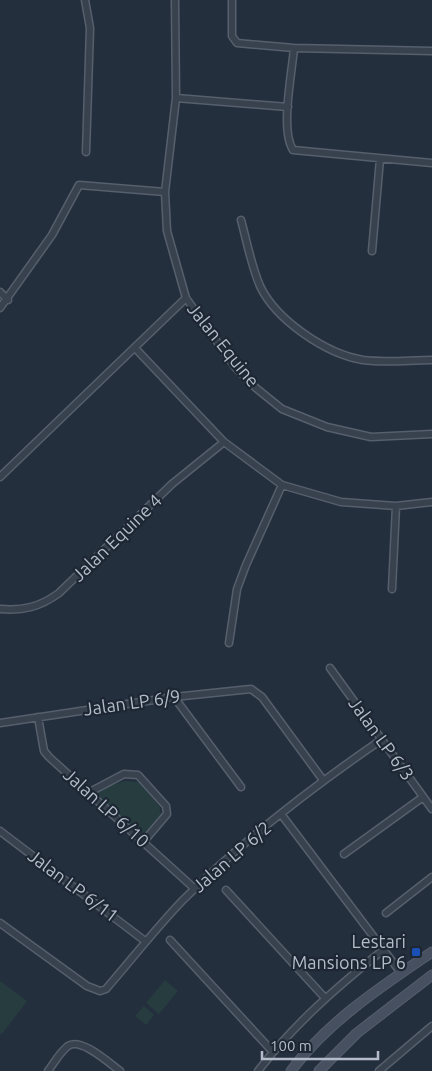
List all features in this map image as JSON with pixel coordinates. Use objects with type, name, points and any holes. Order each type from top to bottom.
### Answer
[{"type":"main road","points":[[291,1071],[313,1044],[343,1018],[401,973],[432,952]]},
{"type":"main road","points":[[319,1071],[357,1033],[432,975]]},
{"type":"street","points":[[85,0],[90,28],[86,152]]},
{"type":"street","name":"Jalan Equine","points":[[175,0],[176,98],[165,192],[168,231],[186,298],[235,367],[282,410],[327,427],[371,437],[432,434]]},
{"type":"street","points":[[232,0],[232,36],[237,43],[294,48],[430,53]]},
{"type":"street","points":[[294,48],[288,107],[288,142],[293,150],[432,163]]},
{"type":"street","points":[[176,98],[288,107]]},
{"type":"street","points":[[372,251],[380,159]]},
{"type":"street","points":[[0,308],[8,300],[52,235],[79,185],[165,192]]},
{"type":"street","points":[[241,220],[251,263],[261,288],[294,325],[312,341],[363,360],[431,360],[432,368]]},
{"type":"street","points":[[0,292],[8,300]]},
{"type":"street","points":[[0,477],[186,298]]},
{"type":"street","points":[[135,348],[224,442],[282,485],[341,502],[396,506],[432,502]]},
{"type":"street","name":"Jalan Equine 4","points":[[0,609],[23,610],[37,606],[59,593],[172,484],[224,442]]},
{"type":"street","points":[[228,643],[237,589],[282,485]]},
{"type":"street","points":[[392,589],[396,506]]},
{"type":"street","name":"Jalan LP 6/3","points":[[330,668],[432,809]]},
{"type":"street","name":"Jalan LP 6/9","points":[[0,722],[243,688],[257,692],[262,697],[322,780]]},
{"type":"street","points":[[174,697],[241,787]]},
{"type":"street","name":"Jalan LP 6/10","points":[[38,716],[44,751],[88,793],[195,888]]},
{"type":"street","name":"Jalan LP 6/2","points":[[0,923],[87,986],[100,991],[106,989],[145,940],[222,863],[322,780],[381,740]]},
{"type":"street","points":[[88,793],[124,774],[138,774],[166,806],[166,814],[144,841]]},
{"type":"street","points":[[344,854],[423,797]]},
{"type":"street","points":[[281,814],[401,973]]},
{"type":"street","name":"Jalan LP 6/11","points":[[0,831],[145,940]]},
{"type":"street","points":[[386,913],[432,877]]},
{"type":"street","points":[[226,890],[325,998]]},
{"type":"street","points":[[170,940],[273,1052]]},
{"type":"street","points":[[258,1071],[273,1052],[325,998],[383,950]]},
{"type":"street","points":[[379,1071],[432,1026]]},
{"type":"street","points":[[48,1071],[66,1048],[70,1045],[80,1044],[120,1071]]},
{"type":"green space","points":[[125,781],[139,782],[160,807],[161,816],[143,835],[94,796],[108,786]]},
{"type":"green space","points":[[165,980],[178,991],[159,1014],[146,1003]]},
{"type":"green space","points":[[0,981],[27,1001],[2,1034],[0,1033]]},
{"type":"green space","points":[[144,1006],[154,1015],[146,1025],[135,1016]]},
{"type":"place","name":"Lestari Mansions LP 6","points":[[416,952]]}]
